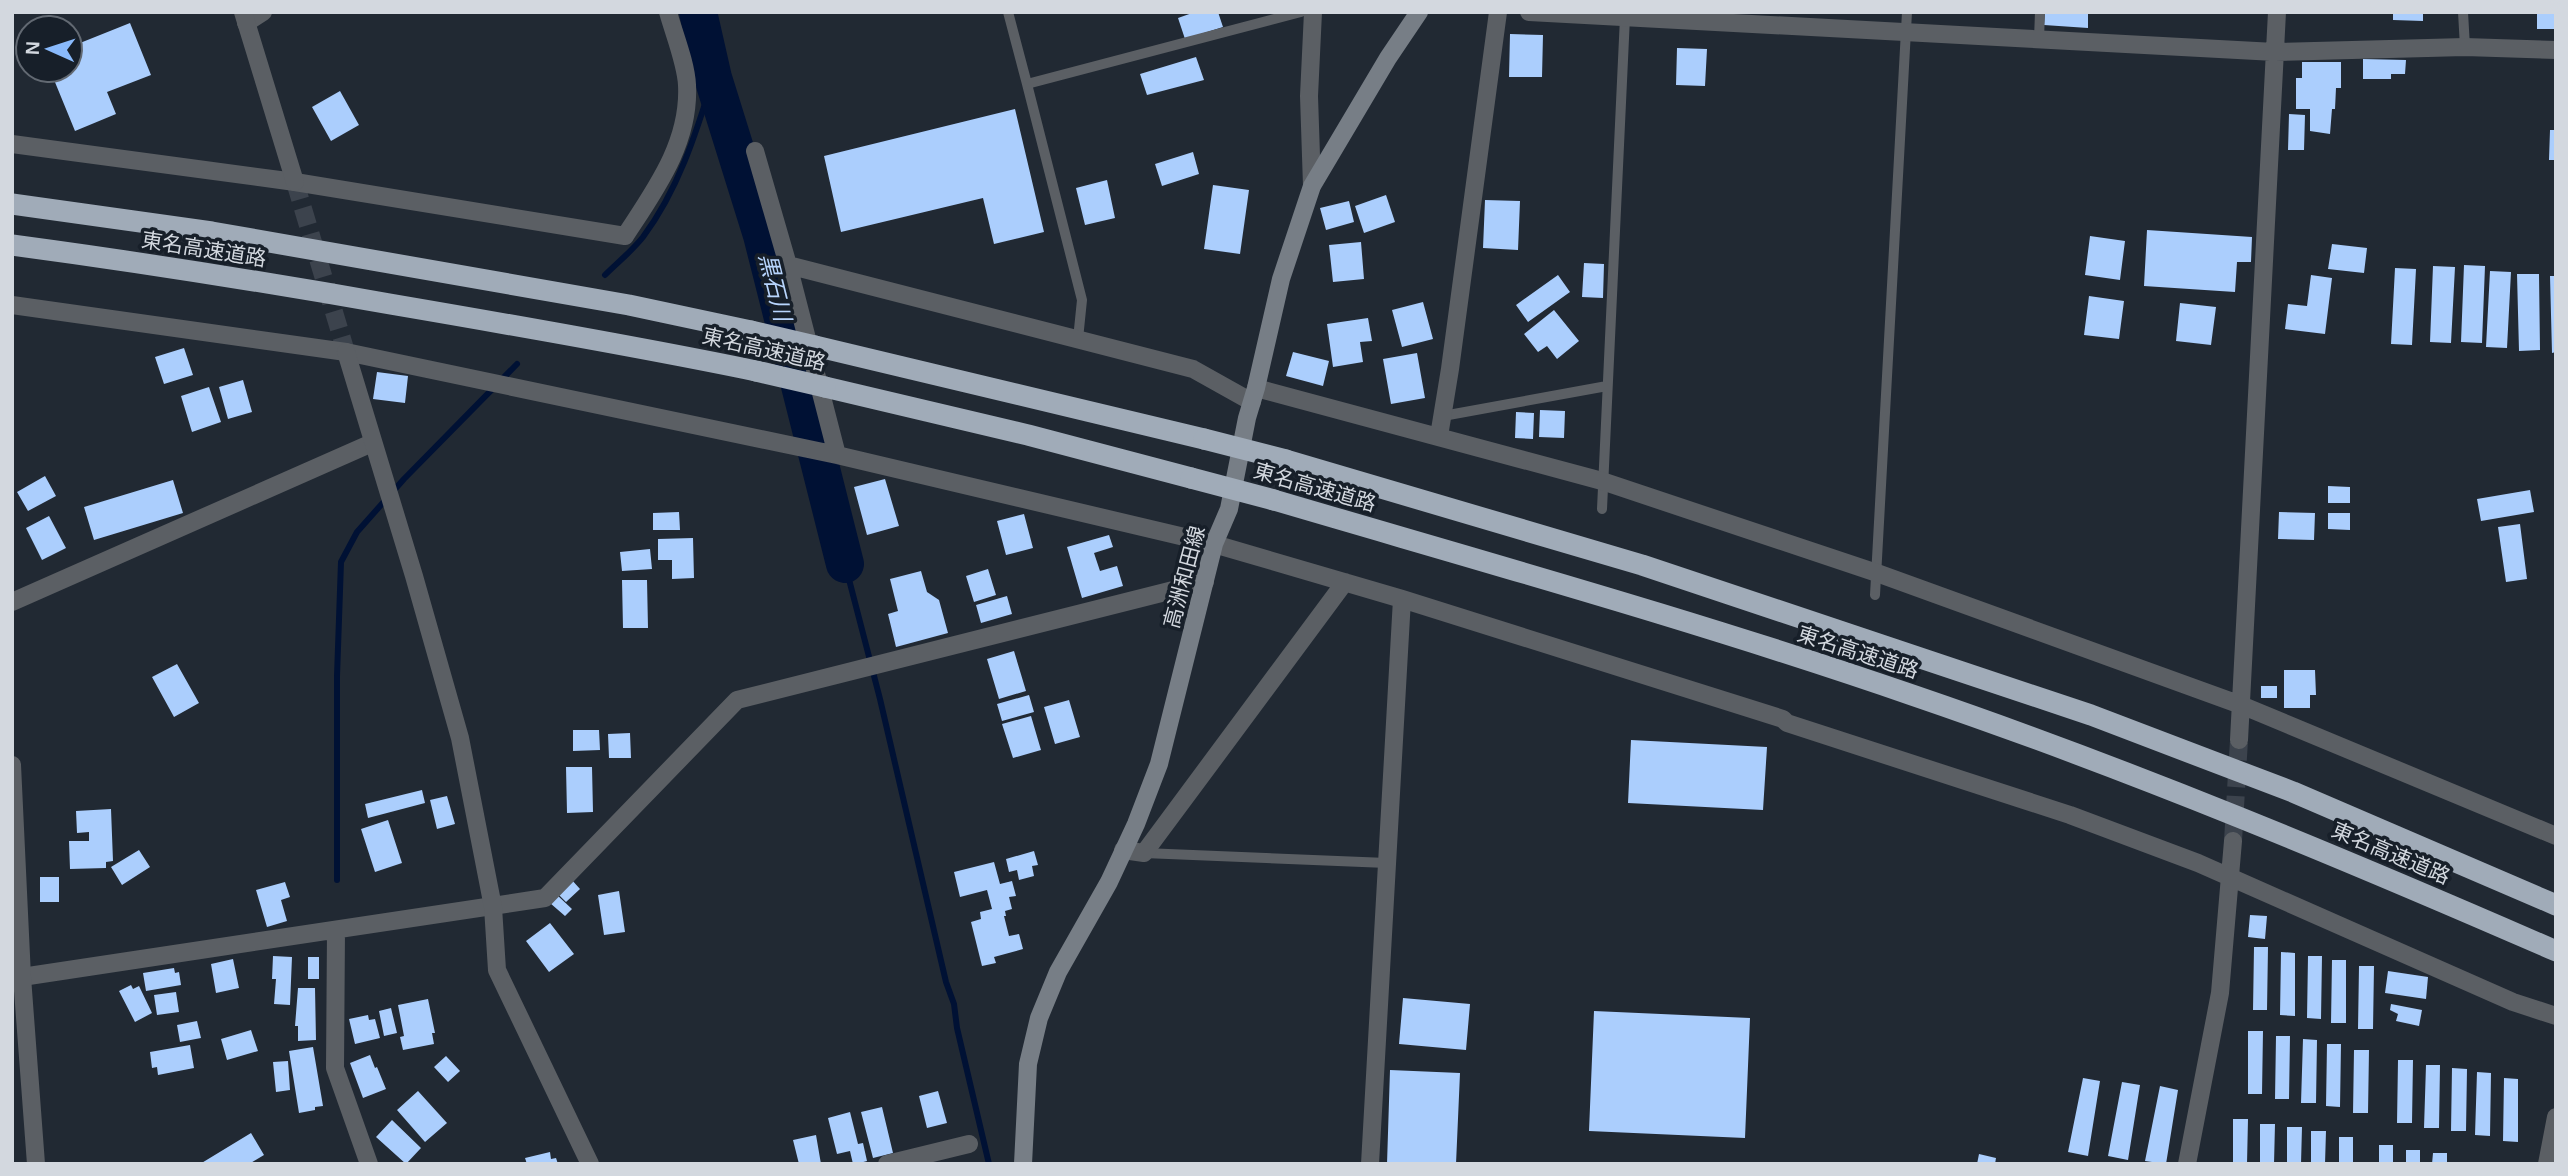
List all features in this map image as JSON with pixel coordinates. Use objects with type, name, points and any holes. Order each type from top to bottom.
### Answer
[{"type":"highway","name":"東名高速道路","points":[[12,204],[251,238],[629,306],[751,331],[1286,460],[1642,565],[2091,715],[2293,792],[2556,905]]},
{"type":"highway","name":"東名高速道路","points":[[12,246],[206,273],[621,343],[756,371],[1028,435],[1274,500],[1632,605],[1915,696],[2176,792],[2380,874],[2556,951]]},
{"type":"main road","name":"高洲和田線","points":[[1023,1164],[1028,1064],[1039,1018],[1058,972],[1109,882],[1159,764],[1214,544],[1228,509],[1281,279],[1312,186],[1388,58],[1419,12]]},
{"type":"street","points":[[263,12],[244,18],[295,182]]},
{"type":"street","points":[[12,144],[295,182],[625,236],[663,177],[683,130],[687,84],[668,12]]},
{"type":"street","points":[[1312,186],[1309,96],[1313,12]]},
{"type":"street","points":[[1439,436],[1499,12]]},
{"type":"street","points":[[1529,12],[2275,52],[2465,47],[2556,50]]},
{"type":"street","points":[[2239,740],[2277,12]]},
{"type":"street","points":[[755,151],[788,265],[833,454]]},
{"type":"street","points":[[788,265],[1193,369],[1254,395],[1439,436],[1602,481],[1877,573],[2241,705],[2556,836]]},
{"type":"street","points":[[12,305],[346,352],[833,454],[1214,544],[1402,598],[1783,719],[1787,723],[2070,815],[2231,878],[2513,1002],[2556,1016]]},
{"type":"street","points":[[346,352],[411,564],[460,738],[493,907],[497,970],[590,1164]]},
{"type":"street","points":[[12,602],[372,443]]},
{"type":"street","points":[[17,980],[545,898],[737,700],[1205,582]]},
{"type":"street","points":[[1124,850],[1144,853],[1345,582]]},
{"type":"street","points":[[1370,1164],[1402,598]]},
{"type":"street","points":[[12,765],[17,980],[36,1164]]},
{"type":"street","points":[[2188,1164],[2220,992],[2233,841]]},
{"type":"street","points":[[336,931],[335,1068],[369,1164]]},
{"type":"street","points":[[2547,1164],[2556,1117]]},
{"type":"street","points":[[887,1164],[969,1143]]},
{"type":"lane","points":[[1008,12],[1082,300],[1078,340]]},
{"type":"lane","points":[[1027,84],[1301,12]]},
{"type":"lane","points":[[1875,595],[1907,12]]},
{"type":"lane","points":[[2039,39],[2040,12]]},
{"type":"lane","points":[[2463,12],[2465,47]]},
{"type":"lane","points":[[1602,509],[1625,17]]},
{"type":"lane","points":[[1443,416],[1607,386]]},
{"type":"lane","points":[[1144,853],[1387,863]]},
{"type":"building","points":[[1195,12],[1218,12],[1223,27],[1185,39],[1178,18]]},
{"type":"building","points":[[2045,12],[2088,12],[2088,28],[2044,25]]},
{"type":"building","points":[[2393,12],[2423,12],[2423,21],[2393,20]]},
{"type":"building","points":[[2537,12],[2556,12],[2556,29],[2537,29]]},
{"type":"building","points":[[130,23],[151,75],[107,92],[116,114],[75,131],[56,84],[84,84],[84,41]]},
{"type":"building","points":[[1510,34],[1543,35],[1542,77],[1509,77]]},
{"type":"building","points":[[1677,48],[1707,49],[1705,86],[1676,85]]},
{"type":"building","points":[[1196,57],[1204,80],[1147,95],[1140,74]]},
{"type":"building","points":[[2363,59],[2406,60],[2405,74],[2391,74],[2391,79],[2363,79]]},
{"type":"building","points":[[2302,62],[2341,62],[2341,88],[2336,88],[2330,134],[2310,131],[2310,109],[2296,109],[2296,78],[2302,78]]},
{"type":"building","points":[[340,91],[359,125],[331,141],[312,107]]},
{"type":"building","points":[[1015,109],[1044,232],[994,244],[983,198],[841,232],[824,156]]},
{"type":"building","points":[[2289,114],[2305,115],[2304,150],[2288,150]]},
{"type":"building","points":[[2550,130],[2556,130],[2556,160],[2549,160]]},
{"type":"building","points":[[1193,152],[1199,174],[1162,186],[1155,164]]},
{"type":"building","points":[[1107,180],[1115,218],[1085,225],[1076,188]]},
{"type":"building","points":[[1213,185],[1249,190],[1240,254],[1204,249]]},
{"type":"building","points":[[1386,195],[1395,222],[1364,233],[1355,206]]},
{"type":"building","points":[[1485,200],[1520,201],[1518,250],[1483,248]]},
{"type":"building","points":[[1349,201],[1354,222],[1326,230],[1320,208]]},
{"type":"building","points":[[2147,230],[2252,237],[2251,262],[2237,262],[2235,292],[2144,286]]},
{"type":"building","points":[[2090,236],[2125,241],[2120,280],[2085,275]]},
{"type":"building","points":[[1361,242],[1364,279],[1333,282],[1329,245]]},
{"type":"building","points":[[2332,244],[2367,248],[2364,273],[2328,269]]},
{"type":"building","points":[[1584,263],[1604,264],[1603,298],[1582,297]]},
{"type":"building","points":[[2464,265],[2485,266],[2482,343],[2461,342]]},
{"type":"building","points":[[2433,266],[2455,267],[2451,343],[2430,342]]},
{"type":"building","points":[[2395,268],[2416,269],[2412,345],[2391,344]]},
{"type":"building","points":[[2490,271],[2511,272],[2507,348],[2486,347]]},
{"type":"building","points":[[2517,274],[2539,274],[2540,350],[2519,351]]},
{"type":"building","points":[[1558,275],[1570,292],[1528,322],[1516,305]]},
{"type":"building","points":[[2311,275],[2332,278],[2325,334],[2285,329],[2288,304],[2307,306]]},
{"type":"building","points":[[2550,276],[2556,276],[2556,352],[2552,353]]},
{"type":"building","points":[[2089,296],[2124,301],[2119,339],[2084,335]]},
{"type":"building","points":[[1423,302],[1433,339],[1402,347],[1392,310]]},
{"type":"building","points":[[2180,303],[2216,307],[2211,345],[2176,341]]},
{"type":"building","points":[[1554,310],[1579,341],[1557,359],[1547,346],[1538,352],[1524,334]]},
{"type":"building","points":[[1368,318],[1372,341],[1360,342],[1363,362],[1333,367],[1327,324]]},
{"type":"building","points":[[184,348],[193,375],[164,384],[155,357]]},
{"type":"building","points":[[1293,352],[1329,361],[1323,386],[1286,376]]},
{"type":"building","points":[[1417,353],[1425,398],[1391,404],[1383,359]]},
{"type":"building","points":[[377,372],[408,376],[405,403],[373,399]]},
{"type":"building","points":[[243,380],[252,412],[228,419],[219,387]]},
{"type":"building","points":[[209,387],[221,422],[192,432],[181,396]]},
{"type":"building","points":[[1540,410],[1565,411],[1564,438],[1539,437]]},
{"type":"building","points":[[1516,412],[1534,413],[1533,439],[1515,438]]},
{"type":"building","points":[[45,476],[56,496],[28,511],[17,492]]},
{"type":"building","points":[[885,479],[899,526],[867,535],[854,487]]},
{"type":"building","points":[[173,480],[183,513],[94,540],[84,507]]},
{"type":"building","points":[[2328,486],[2350,487],[2350,503],[2328,503]]},
{"type":"building","points":[[2530,490],[2534,512],[2481,521],[2477,499]]},
{"type":"building","points":[[679,512],[680,530],[653,530],[653,513]]},
{"type":"building","points":[[2279,512],[2315,513],[2314,540],[2278,539]]},
{"type":"building","points":[[2328,513],[2350,513],[2350,530],[2328,529]]},
{"type":"building","points":[[1024,514],[1033,548],[1006,555],[997,521]]},
{"type":"building","points":[[49,516],[66,548],[42,560],[26,528]]},
{"type":"building","points":[[2520,524],[2527,579],[2506,582],[2498,527]]},
{"type":"building","points":[[1109,535],[1113,547],[1094,553],[1100,571],[1117,566],[1123,586],[1082,598],[1067,547]]},
{"type":"building","points":[[693,538],[694,578],[672,579],[672,560],[658,560],[658,539]]},
{"type":"building","points":[[650,549],[652,569],[622,571],[620,552]]},
{"type":"building","points":[[988,569],[996,595],[974,602],[966,576]]},
{"type":"building","points":[[921,571],[927,592],[939,600],[948,633],[896,647],[888,614],[898,611],[890,579]]},
{"type":"building","points":[[622,580],[647,580],[648,628],[623,628]]},
{"type":"building","points":[[1007,596],[1012,614],[981,623],[976,605]]},
{"type":"building","points":[[1014,651],[1026,691],[999,699],[987,659]]},
{"type":"building","points":[[177,664],[199,703],[174,717],[152,677]]},
{"type":"building","points":[[2284,670],[2315,670],[2316,695],[2310,695],[2310,708],[2284,708]]},
{"type":"building","points":[[2261,686],[2277,686],[2277,698],[2261,698]]},
{"type":"building","points":[[1029,695],[1034,712],[1002,721],[997,704]]},
{"type":"building","points":[[1069,700],[1080,737],[1055,744],[1044,707]]},
{"type":"building","points":[[1031,716],[1041,750],[1013,758],[1002,724]]},
{"type":"building","points":[[573,730],[599,730],[600,750],[573,751]]},
{"type":"building","points":[[630,733],[631,758],[609,758],[608,734]]},
{"type":"building","points":[[1631,740],[1767,747],[1763,810],[1628,803]]},
{"type":"building","points":[[566,767],[592,767],[593,812],[567,813]]},
{"type":"building","points":[[422,790],[425,803],[368,818],[365,804]]},
{"type":"building","points":[[447,796],[455,824],[437,829],[430,800]]},
{"type":"building","points":[[111,809],[113,861],[106,862],[106,868],[70,869],[69,841],[89,841],[89,832],[77,833],[76,811]]},
{"type":"building","points":[[388,820],[402,863],[375,872],[361,829]]},
{"type":"building","points":[[139,850],[150,867],[122,885],[111,867]]},
{"type":"building","points":[[1034,851],[1038,865],[1032,866],[1034,876],[1019,880],[1017,870],[1009,872],[1006,859]]},
{"type":"building","points":[[994,862],[1000,884],[1012,881],[1016,896],[1009,897],[1012,909],[1005,911],[1004,916],[1009,936],[1019,934],[1023,949],[994,957],[996,963],[982,966],[971,922],[981,919],[980,912],[992,909],[987,890],[960,897],[954,872]]},
{"type":"building","points":[[40,877],[59,877],[59,902],[40,902]]},
{"type":"building","points":[[571,879],[580,889],[566,902],[557,893]]},
{"type":"building","points":[[285,882],[290,897],[281,900],[287,921],[267,927],[256,890]]},
{"type":"building","points":[[619,891],[625,932],[604,935],[598,895]]},
{"type":"building","points":[[557,895],[572,909],[565,916],[550,903]]},
{"type":"building","points":[[2250,915],[2267,916],[2265,939],[2248,937]]},
{"type":"building","points":[[550,923],[574,954],[549,972],[526,941]]},
{"type":"building","points":[[2254,947],[2268,947],[2267,1010],[2253,1010]]},
{"type":"building","points":[[2281,952],[2295,953],[2295,1016],[2280,1015]]},
{"type":"building","points":[[273,956],[292,957],[290,1005],[274,1004],[276,979],[272,979]]},
{"type":"building","points":[[2308,956],[2322,956],[2321,1019],[2307,1018]]},
{"type":"building","points":[[308,957],[319,957],[319,979],[308,979]]},
{"type":"building","points":[[233,959],[239,988],[216,993],[211,964]]},
{"type":"building","points":[[2332,960],[2346,960],[2346,1023],[2331,1023]]},
{"type":"building","points":[[2359,966],[2374,966],[2373,1029],[2358,1029]]},
{"type":"building","points":[[174,968],[175,973],[179,972],[181,985],[146,991],[143,973]]},
{"type":"building","points":[[2388,971],[2428,977],[2426,999],[2385,993]]},
{"type":"building","points":[[131,985],[133,989],[139,986],[152,1013],[135,1022],[119,991]]},
{"type":"building","points":[[298,988],[315,988],[316,1040],[298,1041],[298,1026],[295,1026]]},
{"type":"building","points":[[176,992],[179,1012],[157,1015],[154,995]]},
{"type":"building","points":[[1403,998],[1470,1004],[1466,1050],[1399,1044]]},
{"type":"building","points":[[428,999],[435,1033],[432,1033],[434,1044],[403,1050],[400,1037],[404,1036],[398,1005]]},
{"type":"building","points":[[2391,1004],[2422,1010],[2419,1026],[2396,1021],[2398,1014],[2390,1010]]},
{"type":"building","points":[[391,1008],[397,1033],[384,1036],[379,1011]]},
{"type":"building","points":[[1594,1011],[1750,1018],[1745,1138],[1589,1131]]},
{"type":"building","points":[[368,1015],[369,1020],[375,1019],[380,1038],[355,1044],[349,1019]]},
{"type":"building","points":[[197,1021],[201,1038],[180,1042],[177,1025]]},
{"type":"building","points":[[251,1030],[258,1051],[227,1060],[221,1039]]},
{"type":"building","points":[[2248,1031],[2263,1031],[2262,1094],[2248,1094]]},
{"type":"building","points":[[2276,1036],[2290,1036],[2289,1099],[2275,1099]]},
{"type":"building","points":[[2303,1039],[2317,1040],[2316,1103],[2301,1103]]},
{"type":"building","points":[[2327,1044],[2341,1044],[2340,1107],[2326,1106]]},
{"type":"building","points":[[190,1045],[194,1068],[158,1075],[157,1067],[152,1068],[150,1052]]},
{"type":"building","points":[[313,1047],[323,1106],[299,1113],[289,1051]]},
{"type":"building","points":[[2354,1050],[2369,1050],[2368,1113],[2353,1113]]},
{"type":"building","points":[[370,1055],[386,1089],[363,1098],[350,1063]]},
{"type":"building","points":[[446,1056],[460,1071],[448,1082],[434,1067]]},
{"type":"building","points":[[2398,1060],[2413,1060],[2412,1123],[2397,1123]]},
{"type":"building","points":[[288,1061],[290,1090],[276,1092],[273,1062]]},
{"type":"building","points":[[2426,1065],[2440,1065],[2439,1128],[2424,1128]]},
{"type":"building","points":[[2452,1068],[2467,1069],[2466,1131],[2451,1131]]},
{"type":"building","points":[[1390,1070],[1460,1073],[1456,1164],[1387,1164]]},
{"type":"building","points":[[2477,1072],[2491,1073],[2490,1136],[2475,1135]]},
{"type":"building","points":[[2083,1078],[2100,1081],[2088,1156],[2068,1152]]},
{"type":"building","points":[[2504,1078],[2518,1079],[2518,1142],[2503,1141]]},
{"type":"building","points":[[2122,1082],[2140,1085],[2128,1160],[2108,1156]]},
{"type":"building","points":[[2160,1086],[2178,1090],[2166,1164],[2145,1161]]},
{"type":"building","points":[[418,1091],[447,1123],[425,1142],[397,1110]]},
{"type":"building","points":[[938,1091],[947,1123],[927,1128],[919,1096]]},
{"type":"building","points":[[882,1107],[893,1153],[873,1158],[861,1112]]},
{"type":"building","points":[[850,1112],[858,1144],[863,1143],[867,1161],[856,1164],[853,1164],[850,1151],[837,1154],[828,1118]]},
{"type":"building","points":[[2233,1119],[2248,1119],[2247,1164],[2233,1164]]},
{"type":"building","points":[[392,1120],[421,1148],[406,1164],[376,1137]]},
{"type":"building","points":[[2260,1124],[2275,1124],[2274,1164],[2260,1164]]},
{"type":"building","points":[[2287,1127],[2302,1127],[2301,1164],[2287,1164]]},
{"type":"building","points":[[2311,1131],[2326,1131],[2325,1164],[2311,1164]]},
{"type":"building","points":[[251,1133],[264,1155],[249,1164],[200,1164]]},
{"type":"building","points":[[816,1135],[821,1164],[799,1164],[793,1140]]},
{"type":"building","points":[[2339,1137],[2353,1137],[2353,1164],[2339,1164]]},
{"type":"building","points":[[2379,1145],[2393,1145],[2393,1164],[2379,1164]]},
{"type":"building","points":[[2406,1150],[2420,1150],[2420,1164],[2406,1164]]},
{"type":"building","points":[[550,1152],[551,1159],[556,1158],[558,1164],[527,1164],[525,1158]]},
{"type":"building","points":[[2433,1153],[2447,1153],[2447,1164],[2432,1164]]},
{"type":"building","points":[[1979,1154],[1996,1158],[1995,1164],[1977,1164]]},
{"type":"waterway","name":"黒石川","points":[[698,12],[713,78],[762,235],[845,564]]},
{"type":"waterway","points":[[605,275],[643,237],[666,200],[693,141],[713,78]]},
{"type":"waterway","points":[[337,880],[337,676],[341,562],[357,532],[404,479],[517,364]]},
{"type":"waterway","points":[[845,564],[880,699],[946,982],[954,1004],[957,1028],[989,1164]]},
{"type":"tunnel","points":[[295,182],[346,352]]},
{"type":"tunnel","points":[[2233,841],[2239,740]]}]
